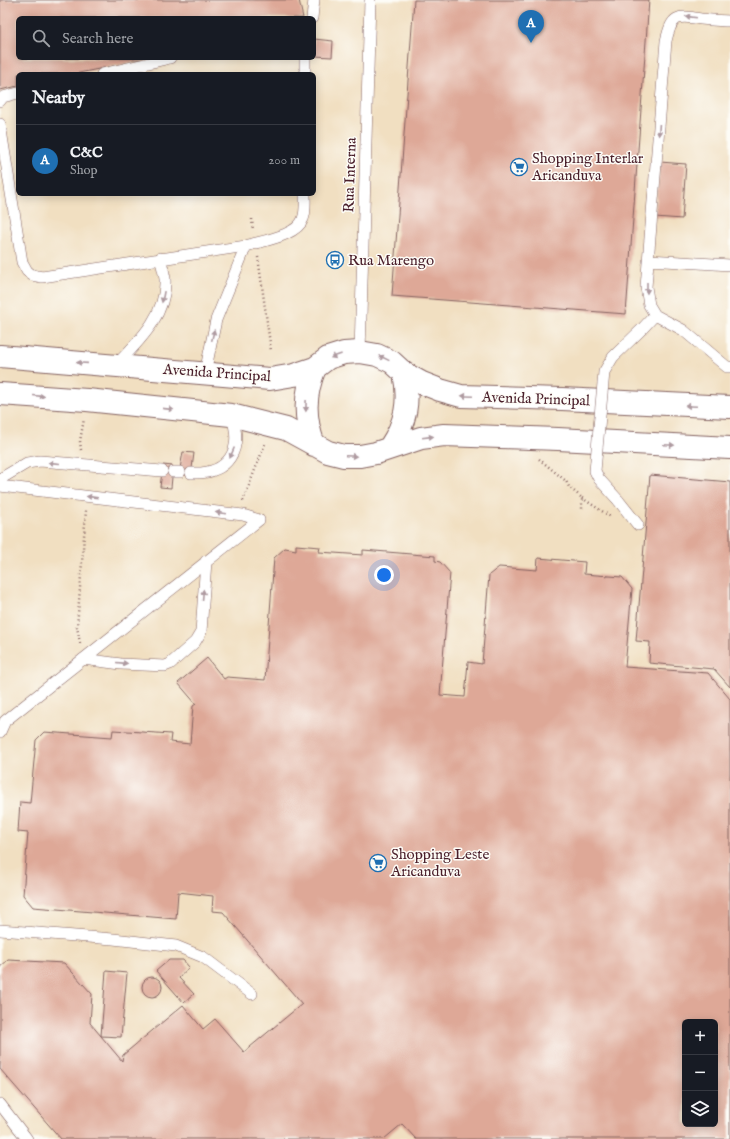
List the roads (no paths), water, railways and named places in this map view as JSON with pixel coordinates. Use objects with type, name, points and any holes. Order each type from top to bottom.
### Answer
[{"type":"street","name":"Avenida Principal","points":[[0,356],[270,379],[294,376],[315,368],[328,358],[344,353],[360,352],[377,355],[392,362],[404,373],[440,390],[461,396],[570,399],[730,408]]},
{"type":"street","points":[[314,445],[306,414],[309,383],[315,368]]},
{"type":"street","points":[[390,447],[399,434],[406,412],[407,388],[404,373]]},
{"type":"street","points":[[0,394],[87,400],[231,415],[286,429],[328,452],[352,456],[376,453],[390,447],[422,438],[444,435],[730,448]]},
{"type":"lane","points":[[312,16],[314,0]]},
{"type":"lane","name":"Rua Interna","points":[[360,352],[370,0]]},
{"type":"lane","points":[[730,21],[682,16],[673,22],[669,29],[666,41],[646,292],[655,316],[683,330],[730,367]]},
{"type":"lane","points":[[110,72],[162,60]]},
{"type":"lane","points":[[305,60],[305,72]]},
{"type":"lane","points":[[0,101],[3,97],[16,94]]},
{"type":"lane","points":[[0,124],[19,250],[27,271],[32,276],[42,278],[250,244],[292,231],[300,225],[303,218],[305,196]]},
{"type":"lane","points":[[205,373],[216,320],[250,244]]},
{"type":"lane","points":[[116,365],[144,336],[155,319],[162,304],[165,279],[160,258]]},
{"type":"lane","points":[[649,260],[730,265]]},
{"type":"lane","points":[[638,525],[599,479],[595,471],[604,372],[613,357],[655,316]]},
{"type":"lane","points":[[191,473],[212,472],[224,466],[230,458],[235,445],[235,427],[231,415]]},
{"type":"lane","points":[[0,479],[27,464],[40,461],[172,471]]},
{"type":"lane","points":[[0,486],[238,515],[259,520],[5,721],[0,732]]},
{"type":"lane","points":[[83,659],[121,664],[159,666],[170,664],[195,642],[201,632],[206,561]]},
{"type":"lane","points":[[0,930],[113,939],[176,946],[203,957],[252,994]]},
{"type":"lane","points":[[0,1104],[27,1139]]},
{"type":"place","name":"C&C","points":[[531,43]]},
{"type":"place","name":"Shopping Interlar Aricanduva","points":[[519,167]]},
{"type":"place","name":"Rua Marengo","points":[[335,260]]},
{"type":"place","name":"Shopping Leste Aricanduva","points":[[378,863]]}]
